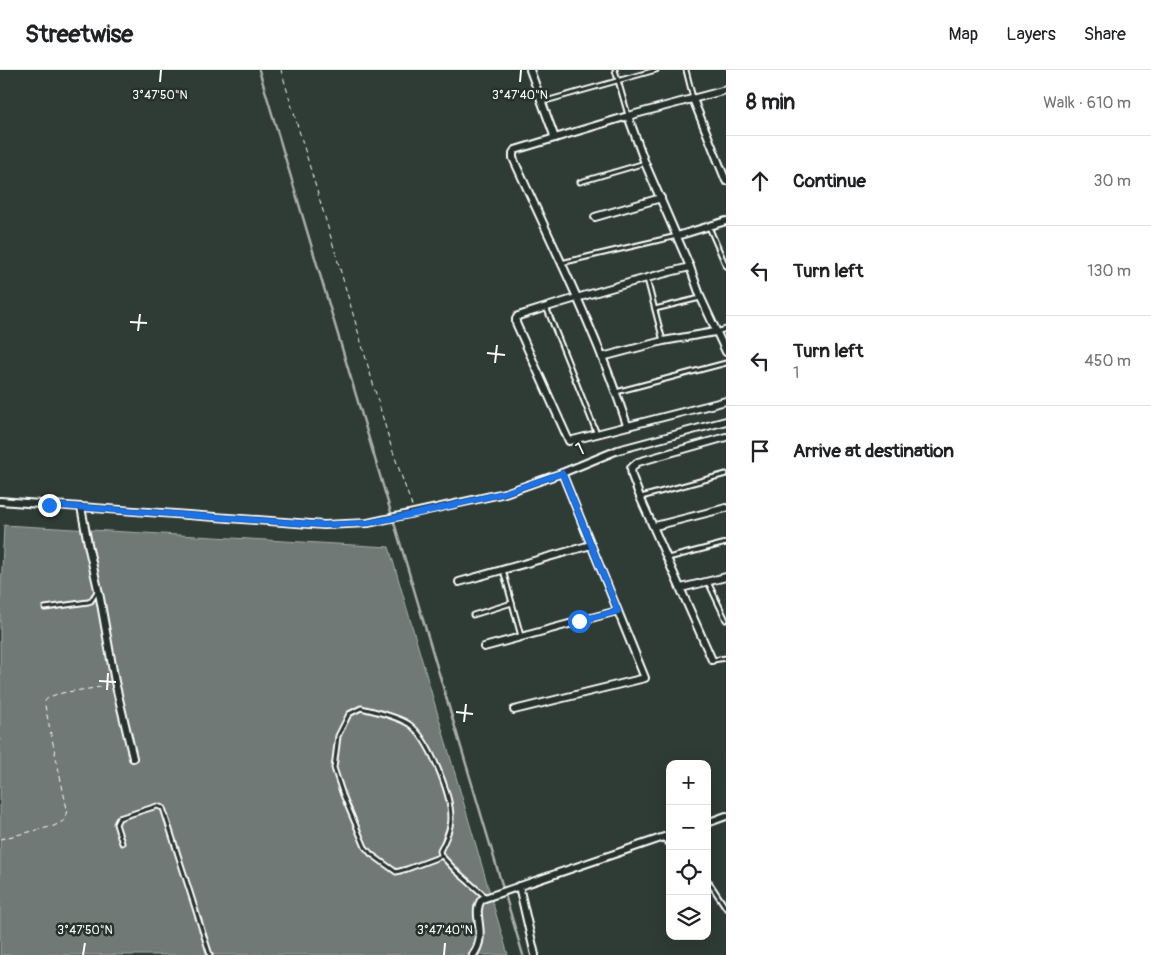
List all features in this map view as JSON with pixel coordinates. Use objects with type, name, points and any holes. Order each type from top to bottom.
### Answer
[{"type":"street","points":[[530,70],[555,138]]},
{"type":"street","points":[[627,425],[602,357],[513,158],[513,153],[515,150],[628,116],[726,90]]},
{"type":"street","points":[[693,99],[726,181]]},
{"type":"street","points":[[628,116],[701,298],[726,352]]},
{"type":"street","points":[[595,217],[661,198]]},
{"type":"street","points":[[677,236],[726,221]]},
{"type":"street","points":[[690,267],[518,316],[516,323],[569,441],[627,425],[726,402]]},
{"type":"street","points":[[602,357],[663,342],[716,332]]},
{"type":"street","name":"1","points":[[0,501],[324,525],[368,523],[504,493],[562,473],[618,450],[726,421]]},
{"type":"street","points":[[712,660],[640,497],[631,468],[638,462],[726,437]]},
{"type":"street","points":[[514,710],[645,678],[562,473]]},
{"type":"street","points":[[81,507],[115,682],[133,758]]},
{"type":"street","points":[[654,526],[726,508]]},
{"type":"street","points":[[460,582],[591,545]]},
{"type":"street","points":[[681,588],[726,577]]},
{"type":"street","points":[[484,647],[618,611]]},
{"type":"street","points":[[711,822],[726,816]]},
{"type":"street","points":[[473,955],[481,936],[478,907],[480,902],[487,897],[666,836]]},
{"type":"street","points":[[517,887],[535,955]]},
{"type":"lane","points":[[615,70],[628,116]]},
{"type":"lane","points":[[542,102],[656,70]]},
{"type":"lane","points":[[686,70],[693,99]]},
{"type":"lane","points":[[580,182],[646,163]]},
{"type":"lane","points":[[708,226],[726,266]]},
{"type":"lane","points":[[560,264],[677,236]]},
{"type":"lane","points":[[647,278],[663,342]]},
{"type":"lane","points":[[655,309],[701,298]]},
{"type":"lane","points":[[546,307],[597,434]]},
{"type":"lane","points":[[716,332],[726,329]]},
{"type":"lane","points":[[616,392],[726,363]]},
{"type":"lane","points":[[640,497],[726,474]]},
{"type":"lane","points":[[668,558],[726,543]]},
{"type":"lane","points":[[503,569],[521,637]]},
{"type":"lane","points":[[708,582],[726,620]]},
{"type":"lane","points":[[45,608],[91,601],[98,590]]},
{"type":"lane","points":[[473,615],[512,603]]},
{"type":"lane","points":[[712,660],[726,658]]},
{"type":"lane","points":[[442,856],[399,872],[391,870],[371,854],[365,846],[343,795],[334,768],[338,736],[349,714],[361,708],[409,724],[428,746],[445,789],[450,812],[450,828],[440,851],[442,856],[456,871],[487,897]]},
{"type":"lane","points":[[122,843],[116,824],[119,818],[157,806],[163,808],[210,955]]},
{"type":"lane","points":[[662,838],[666,842]]},
{"type":"lane","points":[[711,885],[726,908]]},
{"type":"path","points":[[281,70],[330,231],[391,446],[415,514]]},
{"type":"path","points":[[0,839],[54,826],[65,820],[67,815],[68,809],[45,706],[47,698],[51,695],[94,689],[115,682]]},
{"type":"shaded area","points":[[4,525],[389,547],[508,955],[0,955],[0,613]]},
{"type":"waterway","points":[[259,70],[523,955]]},
{"type":"route","points":[[49,505],[324,525],[348,525],[415,514],[504,493],[562,473],[618,611],[579,621]]}]
